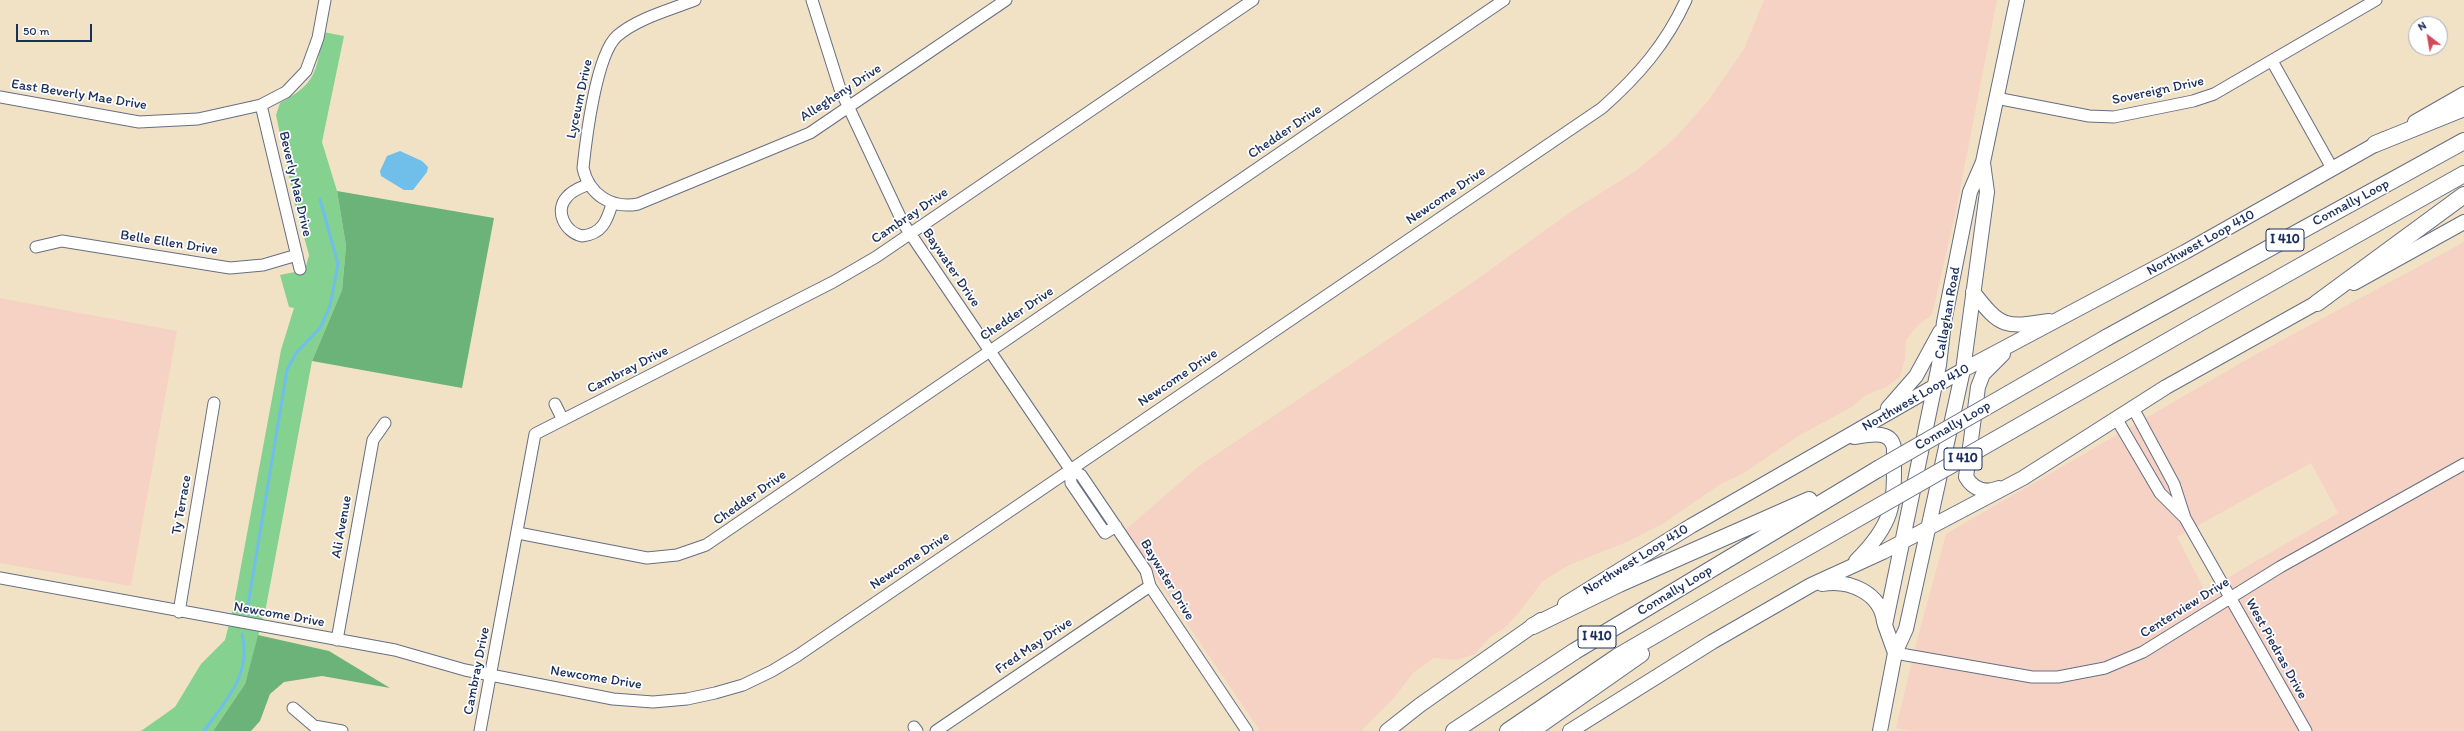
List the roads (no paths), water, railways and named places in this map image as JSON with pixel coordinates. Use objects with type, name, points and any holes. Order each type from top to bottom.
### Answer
[{"type":"highway","points":[[2375,144],[2464,108]]},
{"type":"highway","name":"Connally Loop","points":[[1454,731],[1575,651],[1878,469],[2106,338],[2464,141]]},
{"type":"highway","name":"Connally Loop","points":[[1508,731],[1617,657],[2196,325],[2464,174]]},
{"type":"highway","points":[[2317,303],[2464,195]]},
{"type":"highway","points":[[1532,626],[1619,584],[1878,469]]},
{"type":"highway","points":[[1531,731],[1729,592]]},
{"type":"main road","name":"Callaghan Road","points":[[1885,625],[1901,542],[1935,387],[1944,322],[1970,192],[1983,162],[2017,0]]},
{"type":"main road","name":"Northwest Loop 410","points":[[1387,731],[1420,705],[1532,626],[1631,562],[1963,370],[2185,252],[2464,94]]},
{"type":"main road","name":"Callaghan Road","points":[[1880,731],[1895,653],[1906,629],[1926,530],[1963,370],[1987,192],[1983,162]]},
{"type":"main road","points":[[1570,731],[1712,642],[1811,585],[1926,530],[2024,478],[2166,387],[2464,222]]},
{"type":"main road","points":[[1973,292],[1987,310],[2006,324],[2018,326],[2059,320]]},
{"type":"main road","points":[[1872,423],[1900,396],[1916,376],[1944,322]]},
{"type":"main road","points":[[2013,344],[1983,374],[1978,387],[1966,476],[1970,483],[1985,491],[1993,491],[2024,478]]},
{"type":"main road","points":[[1843,439],[1870,434],[1880,435],[1889,437],[1893,441],[1894,448],[1894,497],[1887,523],[1875,542],[1849,568]]},
{"type":"main road","points":[[1811,585],[1833,582],[1858,588],[1877,602],[1883,612],[1885,625],[1895,653]]},
{"type":"street","name":"East Beverly Mae Drive","points":[[0,97],[139,122],[198,119],[261,105],[286,92],[306,71],[318,38],[325,0]]},
{"type":"street","name":"Lyceum Drive","points":[[608,202],[589,184],[583,168],[601,63],[609,46],[617,36],[629,28],[695,0]]},
{"type":"street","name":"Baywater Drive","points":[[812,0],[837,81],[848,108],[896,210],[910,234],[1070,470],[1071,483],[1105,533],[1116,526]]},
{"type":"street","name":"Allegheny Drive","points":[[608,202],[629,206],[638,204],[810,133],[1006,0]]},
{"type":"street","name":"Cambray Drive","points":[[480,731],[518,534],[535,434],[833,282],[876,257],[1253,0]]},
{"type":"street","name":"Chedder Drive","points":[[518,534],[647,558],[692,551],[716,540],[990,350],[1504,0]]},
{"type":"street","name":"Newcome Drive","points":[[0,578],[179,612],[395,650],[465,670],[613,699],[653,702],[687,699],[743,685],[772,672],[797,656],[1602,108],[1645,67],[1662,44],[1686,0]]},
{"type":"street","name":"Sovereign Drive","points":[[1996,98],[2089,116],[2114,116],[2193,101],[2214,94],[2376,0]]},
{"type":"street","points":[[2272,61],[2332,168]]},
{"type":"street","name":"Beverly Mae Drive","points":[[261,105],[300,269]]},
{"type":"street","points":[[589,184],[572,192],[563,205],[563,222],[570,231],[582,236],[596,232],[606,224],[608,202]]},
{"type":"street","name":"Belle Ellen Drive","points":[[36,247],[62,241],[230,268],[263,265],[297,255]]},
{"type":"street","name":"Ty Terrace","points":[[179,612],[214,403]]},
{"type":"street","points":[[555,404],[563,420]]},
{"type":"street","name":"West Piedras Drive","points":[[2133,408],[2174,484],[2185,518],[2306,731]]},
{"type":"street","name":"West Piedras Drive","points":[[2116,418],[2160,493],[2185,518]]},
{"type":"street","name":"Ali Avenue","points":[[337,640],[373,440],[385,423]]},
{"type":"street","name":"Centerview Drive","points":[[1895,653],[2032,677],[2058,677],[2086,674],[2125,661],[2143,652],[2229,597],[2464,464]]},
{"type":"street","name":"Baywater Drive","points":[[1070,470],[1082,475],[1146,571],[1150,586],[1247,731]]},
{"type":"street","points":[[1099,523],[1109,516]]},
{"type":"street","name":"Fred May Drive","points":[[936,731],[1150,586]]},
{"type":"street","points":[[293,708],[314,726],[342,731]]},
{"type":"water","points":[[400,151],[422,161],[428,167],[427,172],[413,190],[404,190],[381,176],[380,171],[387,156]]},
{"type":"waterway","points":[[247,611],[287,370],[296,353],[320,328],[330,306],[338,264],[320,199]]},
{"type":"waterway","points":[[204,731],[235,686],[240,674],[244,648],[242,634]]}]
